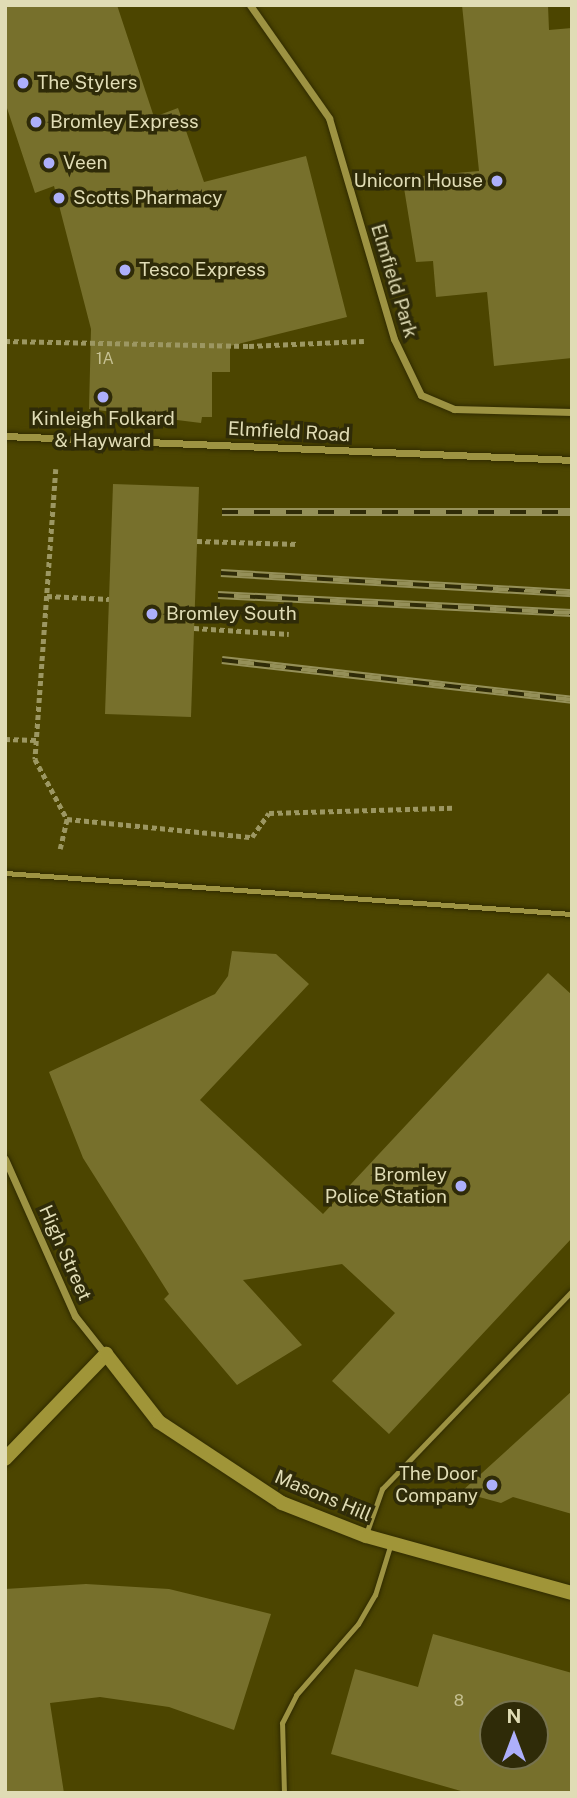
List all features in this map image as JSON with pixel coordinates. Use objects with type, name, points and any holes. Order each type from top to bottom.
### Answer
[{"type":"main road","points":[[5,1459],[106,1354]]},
{"type":"main road","name":"Masons Hill","points":[[106,1354],[147,1410],[183,1441],[282,1503],[366,1536],[572,1594]]},
{"type":"street","name":"Elmfield Park","points":[[250,5],[329,118],[394,339],[421,395],[454,409],[572,412]]},
{"type":"street","name":"Elmfield Road","points":[[5,436],[572,460]]},
{"type":"street","name":"High Street","points":[[5,1159],[75,1316],[106,1354]]},
{"type":"lane","points":[[5,873],[572,914]]},
{"type":"lane","points":[[366,1536],[382,1489],[572,1291]]},
{"type":"lane","points":[[284,1793],[282,1723],[296,1695],[358,1624],[375,1595],[391,1543]]},
{"type":"path","points":[[5,341],[248,346],[394,339]]},
{"type":"path","points":[[59,438],[35,759],[66,819],[252,837],[269,813],[453,808]]},
{"type":"path","points":[[197,541],[299,544]]},
{"type":"path","points":[[47,596],[109,599]]},
{"type":"path","points":[[194,628],[289,634]]},
{"type":"path","points":[[5,739],[36,740]]},
{"type":"building","points":[[5,5],[117,5],[154,117],[178,108],[204,182],[306,156],[347,317],[230,346],[230,372],[212,372],[212,417],[202,417],[201,423],[89,409],[91,329],[54,186],[35,193],[5,102]]},
{"type":"building","name":"Unicorn House","points":[[462,5],[548,5],[549,30],[572,28],[572,358],[494,366],[487,292],[436,297],[433,261],[416,262],[404,188],[423,186],[422,176],[479,171]]},
{"type":"building","name":"Bromley South","points":[[113,484],[199,487],[191,717],[105,714]]},
{"type":"building","name":"Bromley Police Station","points":[[232,951],[276,954],[309,984],[200,1100],[323,1214],[548,973],[572,995],[572,1238],[389,1434],[332,1381],[395,1313],[342,1264],[243,1280],[302,1345],[237,1385],[164,1299],[169,1294],[83,1158],[49,1072],[215,994],[228,976]]},
{"type":"building","points":[[572,1391],[572,1514],[513,1497],[501,1503],[461,1492]]},
{"type":"building","points":[[86,1584],[169,1589],[271,1614],[234,1730],[169,1707],[100,1697],[50,1703],[64,1793],[5,1793],[5,1589]]},
{"type":"building","points":[[433,1634],[572,1673],[572,1793],[468,1793],[331,1754],[355,1669],[418,1687]]},
{"type":"railway","points":[[222,512],[572,512]]},
{"type":"railway","points":[[221,573],[572,593]]},
{"type":"railway","points":[[218,595],[572,613]]},
{"type":"railway","points":[[222,660],[572,700]]},
{"type":"place","name":"The Stylers","points":[[23,83]]},
{"type":"place","name":"Bromley Express","points":[[36,122]]},
{"type":"place","name":"Veen","points":[[49,163]]},
{"type":"place","name":"Unicorn House","points":[[497,181]]},
{"type":"place","name":"Scotts Pharmacy","points":[[59,198]]},
{"type":"place","name":"Tesco Express","points":[[125,270]]},
{"type":"place","name":"Kinleigh Folkard & Hayward","points":[[103,397]]},
{"type":"place","name":"Bromley South","points":[[152,614]]},
{"type":"place","name":"Bromley Police Station","points":[[461,1186]]},
{"type":"place","name":"The Door Company","points":[[492,1485]]}]
